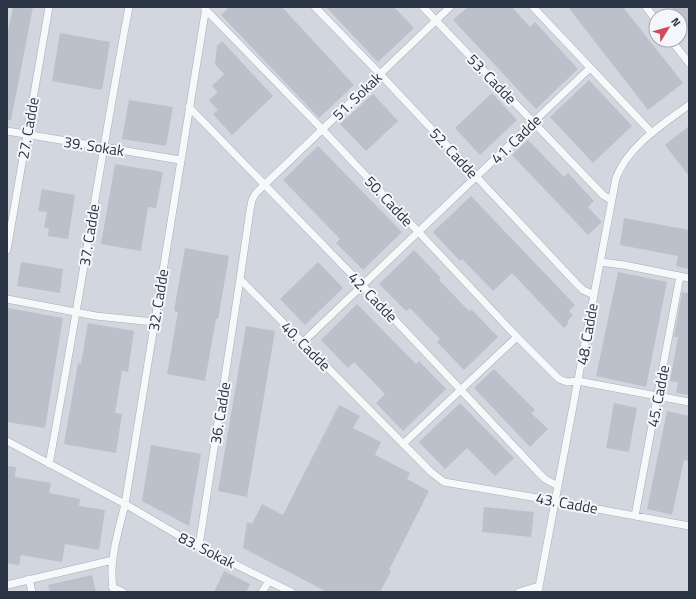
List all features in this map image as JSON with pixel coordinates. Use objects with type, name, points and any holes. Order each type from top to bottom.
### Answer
[{"type":"street","name":"27. Cadde","points":[[7,250],[49,7]]},
{"type":"street","name":"37. Cadde","points":[[49,464],[77,312],[128,7]]},
{"type":"street","name":"52. Cadde","points":[[315,7],[576,283],[583,290],[594,295]]},
{"type":"street","name":"53. Cadde","points":[[423,7],[603,195],[611,200]]},
{"type":"street","name":"51. Sokak","points":[[265,184],[450,7]]},
{"type":"street","points":[[533,7],[652,133]]},
{"type":"street","name":"32. Cadde","points":[[113,589],[113,560],[125,504],[205,8]]},
{"type":"street","name":"50. Cadde","points":[[205,8],[559,380],[567,382],[578,381],[689,402]]},
{"type":"street","points":[[677,48],[689,63]]},
{"type":"street","name":"41. Cadde","points":[[304,342],[590,68]]},
{"type":"street","name":"48. Cadde","points":[[538,589],[616,178],[622,165],[640,144],[652,133],[689,106]]},
{"type":"street","name":"42. Cadde","points":[[189,107],[265,184],[539,473],[545,479],[558,486]]},
{"type":"street","name":"39. Sokak","points":[[7,131],[180,160]]},
{"type":"street","points":[[240,279],[252,200],[256,193],[265,184]]},
{"type":"street","points":[[600,262],[689,278]]},
{"type":"street","name":"45. Cadde","points":[[635,516],[680,276]]},
{"type":"street","name":"40. Cadde","points":[[240,279],[431,472],[444,482]]},
{"type":"street","name":"36. Cadde","points":[[199,546],[240,279]]},
{"type":"street","points":[[7,299],[77,312],[154,322]]},
{"type":"street","points":[[403,444],[518,337]]},
{"type":"street","name":"83. Sokak","points":[[7,441],[125,504],[199,546],[291,592]]},
{"type":"street","name":"43. Cadde","points":[[444,482],[555,500],[689,526]]},
{"type":"street","points":[[7,585],[113,560]]},
{"type":"street","points":[[29,580],[32,592]]},
{"type":"street","points":[[262,592],[269,581]]},
{"type":"street","points":[[113,589],[123,592]]},
{"type":"street","points":[[519,592],[538,589]]},
{"type":"shaded area","points":[[7,7],[689,7],[689,592],[7,592]]},
{"type":"building","points":[[13,7],[33,7],[11,120],[7,120],[7,36]]},
{"type":"building","points":[[229,7],[282,7],[354,85],[319,118],[221,15]]},
{"type":"building","points":[[326,7],[394,7],[414,28],[378,62]]},
{"type":"building","points":[[468,7],[512,7],[530,27],[535,22],[578,69],[536,109],[453,20]]},
{"type":"building","points":[[568,7],[623,7],[648,39],[648,48],[655,48],[683,83],[648,110]]},
{"type":"building","points":[[671,7],[689,7],[689,31],[688,8]]},
{"type":"building","points":[[60,33],[110,42],[102,90],[52,81]]},
{"type":"building","points":[[222,41],[273,96],[232,135],[213,114],[218,110],[209,100],[218,92],[212,86],[224,74],[215,64],[217,46]]},
{"type":"building","points":[[589,80],[632,126],[593,163],[550,117]]},
{"type":"building","points":[[492,93],[517,120],[480,155],[455,128]]},
{"type":"building","points":[[373,94],[398,121],[366,151],[340,124]]},
{"type":"building","points":[[129,100],[173,107],[166,146],[122,139]]},
{"type":"building","points":[[689,126],[689,176],[665,145]]},
{"type":"building","points":[[528,140],[564,177],[568,173],[594,201],[588,207],[602,222],[588,235],[512,155]]},
{"type":"building","points":[[318,146],[402,232],[363,270],[336,243],[340,239],[283,180]]},
{"type":"building","points":[[115,164],[163,172],[156,208],[148,207],[141,251],[101,244]]},
{"type":"building","points":[[42,189],[75,195],[68,239],[48,236],[49,228],[44,228],[47,212],[38,211]]},
{"type":"building","points":[[471,196],[575,305],[569,311],[573,315],[567,322],[569,323],[564,328],[512,273],[493,291],[462,259],[460,261],[433,232]]},
{"type":"building","points":[[624,218],[689,230],[689,269],[676,266],[678,256],[620,245]]},
{"type":"building","points":[[185,248],[229,256],[205,381],[167,374],[178,312],[174,311]]},
{"type":"building","points":[[414,250],[441,278],[439,280],[469,311],[471,309],[498,337],[464,370],[437,342],[440,339],[410,308],[406,311],[379,284]]},
{"type":"building","points":[[21,262],[63,269],[60,293],[17,286]]},
{"type":"building","points":[[318,262],[343,288],[305,325],[280,299]]},
{"type":"building","points":[[618,272],[667,282],[646,387],[596,376]]},
{"type":"building","points":[[682,292],[689,293],[689,395],[676,393],[678,382],[670,381],[678,337],[674,337]]},
{"type":"building","points":[[357,304],[416,364],[419,361],[446,389],[403,431],[376,403],[385,394],[354,362],[348,368],[321,340]]},
{"type":"building","points":[[8,308],[63,318],[45,428],[7,422]]},
{"type":"building","points":[[88,323],[134,331],[128,372],[122,371],[115,413],[122,414],[116,453],[64,444],[78,363],[81,364]]},
{"type":"building","points":[[246,326],[275,331],[247,497],[218,491]]},
{"type":"building","points":[[494,369],[535,410],[531,413],[548,429],[530,447],[474,388]]},
{"type":"building","points":[[460,403],[514,458],[495,476],[467,448],[445,469],[419,442]]},
{"type":"building","points":[[614,403],[637,408],[629,452],[606,448]]},
{"type":"building","points":[[339,405],[360,416],[353,428],[381,442],[375,455],[410,473],[407,479],[429,491],[389,570],[391,571],[380,592],[327,592],[243,548],[247,522],[252,524],[262,504],[283,515]]},
{"type":"building","points":[[667,411],[689,416],[689,461],[684,460],[672,515],[647,509]]},
{"type":"building","points":[[151,445],[201,454],[189,526],[142,501]]},
{"type":"building","points":[[7,466],[16,467],[15,477],[51,483],[49,493],[80,499],[79,506],[105,510],[99,550],[65,544],[62,562],[21,555],[19,565],[7,563]]},
{"type":"building","points":[[484,507],[534,512],[531,537],[482,532]]},
{"type":"building","points":[[224,571],[250,584],[246,592],[214,592]]},
{"type":"building","points":[[92,575],[96,592],[50,592],[48,585]]}]
